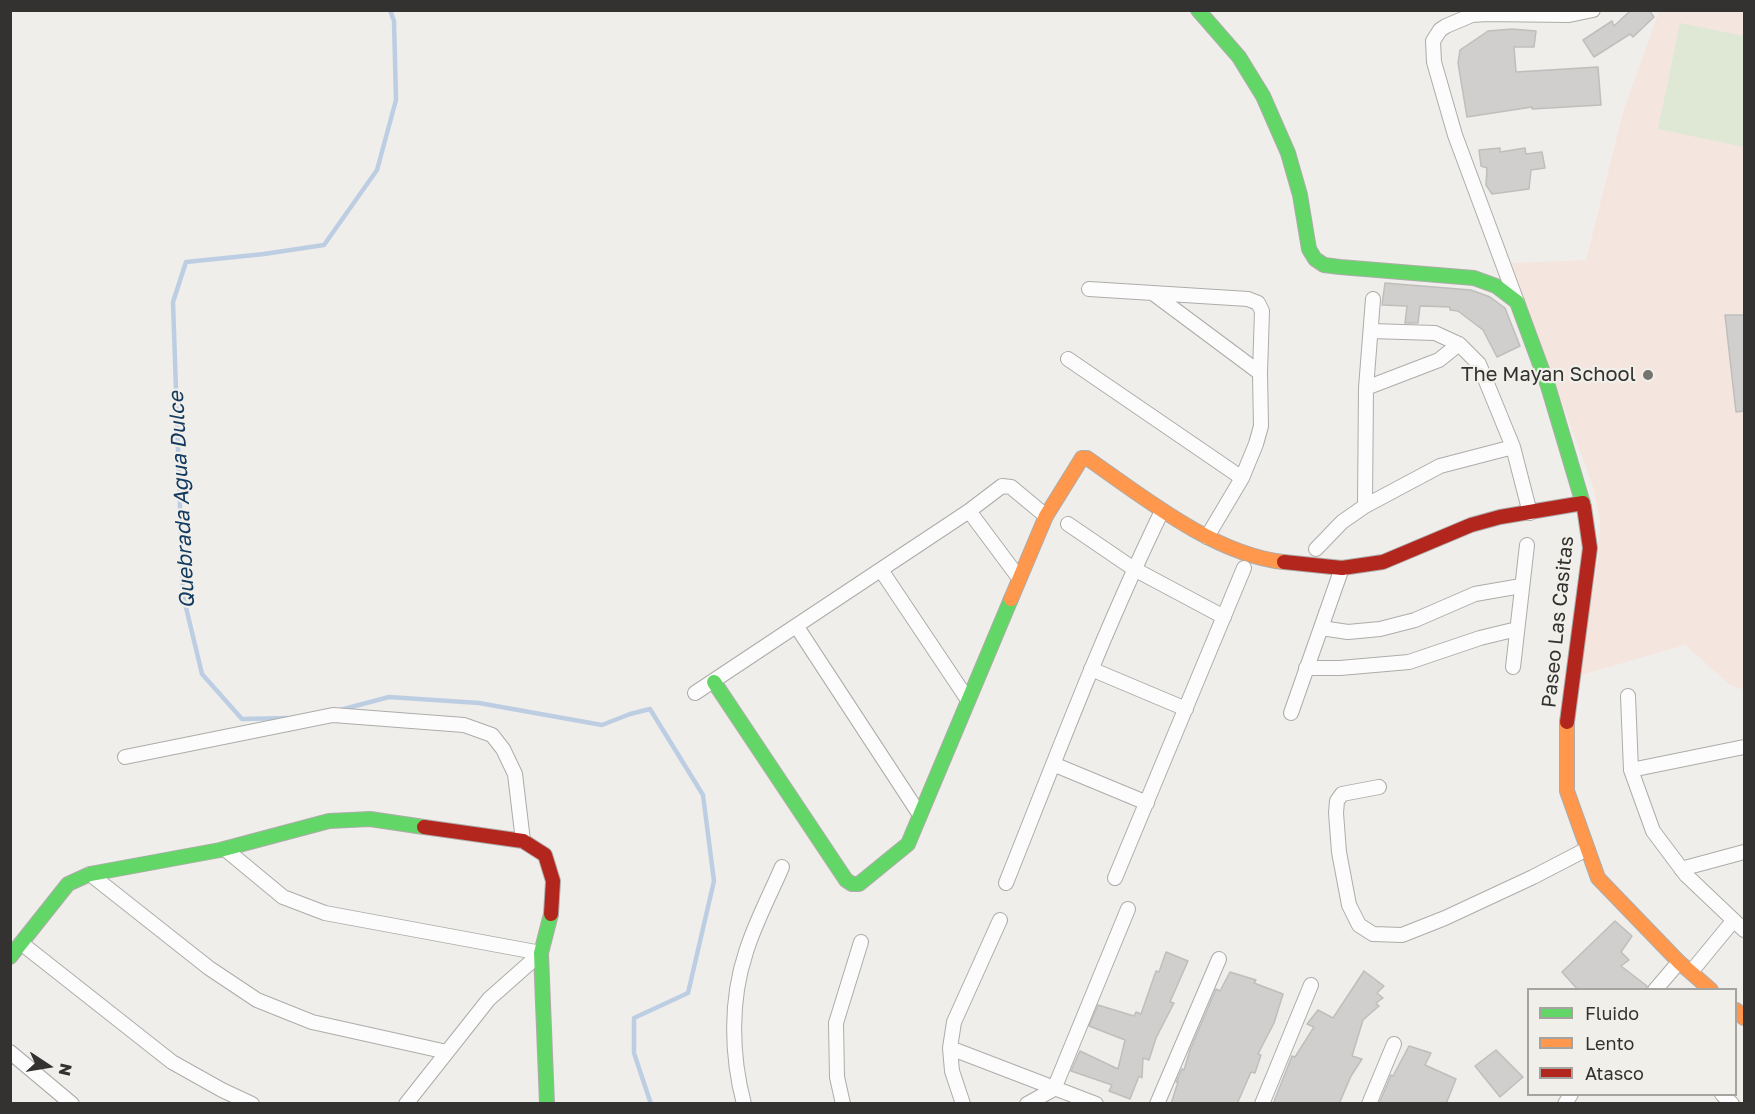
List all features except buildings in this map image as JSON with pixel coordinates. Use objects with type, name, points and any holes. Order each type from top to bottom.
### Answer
[{"type":"street","points":[[1198,10],[1239,57],[1263,96],[1288,153],[1300,195],[1309,249],[1315,259],[1324,265],[1340,267],[1474,278],[1496,286],[1516,302]]},
{"type":"street","name":"Paseo Las Casitas","points":[[1593,10],[1569,15],[1472,15],[1440,30],[1433,40],[1434,62],[1455,135],[1548,386],[1583,503],[1590,548],[1570,692],[1566,740],[1567,791],[1599,878],[1679,962],[1709,988]]},
{"type":"street","points":[[1089,289],[1248,299],[1258,303],[1262,311],[1261,426],[1242,478],[1208,537]]},
{"type":"street","points":[[1154,294],[1260,373]]},
{"type":"street","points":[[1365,506],[1366,388],[1373,298]]},
{"type":"street","points":[[1371,331],[1434,333],[1460,344],[1479,364],[1513,447],[1530,513]]},
{"type":"street","points":[[1366,388],[1439,360],[1460,344]]},
{"type":"street","points":[[1068,359],[1242,478]]},
{"type":"street","points":[[1316,549],[1342,522],[1365,506],[1440,466],[1513,447]]},
{"type":"street","points":[[714,682],[846,880],[852,884],[859,884],[908,844],[1046,516],[1082,458],[1084,457],[1162,511],[1208,537],[1266,560],[1342,568],[1383,562],[1471,525],[1583,503]]},
{"type":"street","points":[[695,693],[797,627],[969,511],[1002,486],[1007,486],[1046,516]]},
{"type":"street","points":[[969,511],[1019,578]]},
{"type":"street","points":[[1006,883],[1091,669],[1162,511]]},
{"type":"street","points":[[1068,524],[1134,569],[1224,617]]},
{"type":"street","points":[[1513,667],[1527,545]]},
{"type":"street","points":[[1115,878],[1244,568]]},
{"type":"street","points":[[1291,713],[1342,568]]},
{"type":"street","points":[[881,570],[968,700]]},
{"type":"street","points":[[1321,628],[1348,632],[1380,629],[1415,620],[1475,594],[1521,586]]},
{"type":"street","points":[[797,627],[920,814]]},
{"type":"street","points":[[1306,668],[1340,668],[1409,662],[1480,638],[1517,629]]},
{"type":"street","points":[[1091,669],[1186,709]]},
{"type":"street","points":[[1628,696],[1630,770],[1653,831],[1682,869],[1744,930]]},
{"type":"street","points":[[125,757],[333,715],[464,725],[492,735],[503,749],[515,774],[524,842]]},
{"type":"street","points":[[1630,770],[1744,747]]},
{"type":"street","points":[[1053,764],[1147,803]]},
{"type":"street","points":[[1379,788],[1342,794],[1336,801],[1339,852],[1349,905],[1359,926],[1373,934],[1402,935],[1533,878],[1587,849]]},
{"type":"street","points":[[10,957],[68,884],[90,873],[225,849],[329,821],[369,819],[524,842],[545,855],[553,881],[551,913],[541,953],[547,1104]]},
{"type":"street","points":[[225,849],[283,897],[325,913],[541,953]]},
{"type":"street","points":[[1682,869],[1744,852]]},
{"type":"street","points":[[744,1104],[737,1078],[734,1045],[738,981],[746,951],[782,867]]},
{"type":"street","points":[[90,873],[209,968],[256,1000],[312,1022],[447,1052]]},
{"type":"street","points":[[1027,1104],[1054,1089],[1128,909]]},
{"type":"street","points":[[963,1104],[951,1071],[950,1048],[954,1022],[1000,920]]},
{"type":"street","points":[[1690,972],[1733,921]]},
{"type":"street","points":[[843,1104],[837,1077],[836,1023],[861,942]]},
{"type":"street","points":[[21,943],[172,1062],[252,1104]]},
{"type":"street","points":[[406,1104],[489,999],[541,953]]},
{"type":"street","points":[[1157,1104],[1219,959]]},
{"type":"street","points":[[1657,988],[1679,962]]},
{"type":"street","points":[[1262,1104],[1311,985]]},
{"type":"street","points":[[1368,1104],[1394,1044]]},
{"type":"street","points":[[950,1048],[1096,1104]]},
{"type":"street","points":[[10,1052],[72,1104]]},
{"type":"shaded area","name":"The Mayan School","points":[[1659,11],[1744,11],[1744,690],[1730,685],[1685,645],[1578,676],[1598,560],[1600,520],[1593,487],[1511,263],[1586,260],[1623,112]]},
{"type":"green space","points":[[1680,23],[1744,36],[1744,147],[1658,129]]},
{"type":"waterway","name":"Quebrada Agua Dulce","points":[[288,718],[242,719],[202,674],[183,595],[173,302],[186,262],[324,245],[377,170],[396,100],[394,21],[390,10]]},
{"type":"waterway","name":"Quebrada Agua Dulce","points":[[340,710],[389,697],[479,703],[602,725],[650,709],[703,795],[714,881],[688,993],[634,1018],[634,1053],[651,1104]]},
{"type":"traffic: fast","points":[[1198,10],[1239,57],[1263,96],[1288,153],[1300,195],[1309,249],[1315,259],[1324,265],[1340,267],[1474,278],[1496,286],[1517,302],[1548,386],[1584,507]]},
{"type":"traffic: fast","points":[[714,682],[846,880],[852,884],[859,884],[908,844],[1011,599]]},
{"type":"traffic: fast","points":[[10,957],[68,884],[90,874],[220,850],[329,821],[370,819],[424,827]]},
{"type":"traffic: fast","points":[[547,1104],[541,953],[551,914]]},
{"type":"traffic: slow","points":[[1011,599],[1046,516],[1082,458],[1087,458],[1156,506],[1206,536],[1258,557],[1284,562]]},
{"type":"traffic: slow","points":[[1567,722],[1567,791],[1598,878],[1679,962],[1709,988]]},
{"type":"traffic: slow","points":[[1737,1011],[1744,1018]]},
{"type":"traffic: jam","points":[[1284,562],[1342,568],[1383,562],[1471,525],[1500,517],[1583,503]]},
{"type":"traffic: jam","points":[[1567,722],[1590,548],[1584,507]]},
{"type":"traffic: jam","points":[[424,827],[523,841],[545,855],[553,881],[551,914]]},
{"type":"place","name":"The Mayan School","points":[[1648,375]]}]
